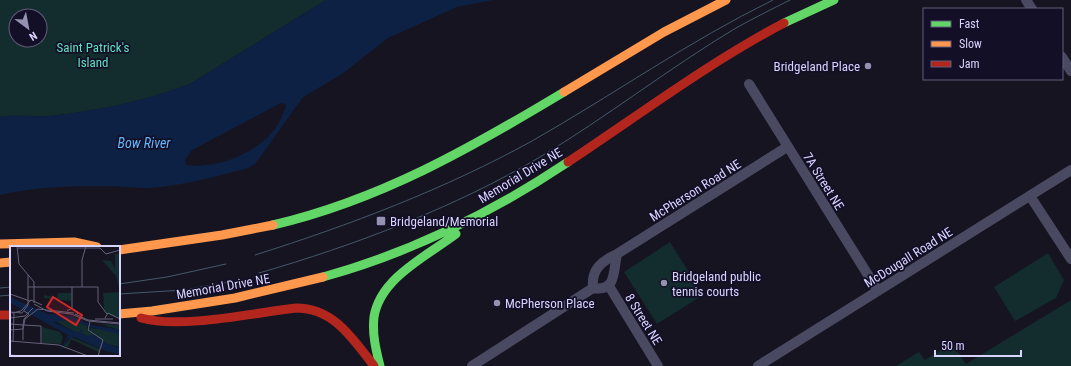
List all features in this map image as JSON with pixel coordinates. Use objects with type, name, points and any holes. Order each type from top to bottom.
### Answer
[{"type":"highway","points":[[120,250],[211,239],[275,226],[332,209],[387,188],[445,161],[502,130],[665,32],[726,0]]},
{"type":"highway","name":"Memorial Drive NE","points":[[122,314],[226,301],[273,290],[334,274],[389,256],[436,236],[482,214],[551,174],[694,77],[747,45],[808,10],[834,0]]},
{"type":"highway","points":[[380,366],[372,326],[375,309],[385,289],[406,271],[434,253],[482,214]]},
{"type":"highway","points":[[0,244],[74,242],[92,246]]},
{"type":"highway","points":[[122,314],[155,322],[194,321],[296,308],[311,309],[319,311],[335,321],[374,366]]},
{"type":"street","points":[[1063,59],[1071,71]]},
{"type":"street","name":"7A Street NE","points":[[749,84],[878,291]]},
{"type":"street","name":"McPherson Road NE","points":[[594,288],[593,280],[603,261],[618,254],[787,147]]},
{"type":"street","name":"McDougall Road NE","points":[[758,366],[1071,170]]},
{"type":"street","points":[[1030,196],[1071,259]]},
{"type":"street","points":[[472,366],[594,288],[602,289],[609,286],[612,281],[618,254]]},
{"type":"street","name":"8 Street NE","points":[[609,286],[658,366]]},
{"type":"green space","name":"Saint Patrick's Island","points":[[0,0],[326,0],[190,84],[139,100],[85,111],[49,116],[0,117]]},
{"type":"green space","name":"Bridgeland public tennis courts","points":[[670,242],[703,295],[657,324],[624,272]]},
{"type":"green space","points":[[1048,253],[1064,280],[1056,298],[1015,321],[994,287]]},
{"type":"green space","points":[[1071,300],[1071,366],[896,366],[919,352],[925,360],[952,343],[966,364]]},
{"type":"water","name":"Bow River","points":[[326,0],[493,0],[457,7],[388,38],[342,74],[303,97],[255,164],[245,169],[197,181],[161,187],[64,187],[25,190],[0,195],[0,117],[49,116],[103,108],[138,100],[190,84]],"holes":[[[281,103],[285,104],[286,107],[275,129],[257,146],[235,158],[223,162],[211,165],[186,165],[185,160],[192,150]]]},
{"type":"tram line","points":[[255,255],[396,205],[465,175],[532,141],[711,33],[773,0]]},
{"type":"tram line","points":[[259,273],[331,251],[403,224],[439,209],[508,175],[565,142],[711,43],[756,17],[790,0]]},
{"type":"tram line","points":[[120,284],[167,277],[226,264]]},
{"type":"tram line","points":[[120,294],[184,290],[229,282]]},
{"type":"tram line","points":[[0,288],[10,287]]},
{"type":"tram line","points":[[0,296],[10,295]]},
{"type":"traffic: fast","points":[[784,23],[834,0]]},
{"type":"traffic: fast","points":[[273,225],[351,202],[388,187],[459,152],[564,92]]},
{"type":"traffic: fast","points":[[323,277],[387,256],[450,229],[510,198],[568,162]]},
{"type":"traffic: fast","points":[[380,366],[374,336],[374,317],[378,303],[385,291],[406,269],[456,234]]},
{"type":"traffic: slow","points":[[564,92],[664,32],[726,0]]},
{"type":"traffic: slow","points":[[120,250],[222,235],[273,225]]},
{"type":"traffic: slow","points":[[0,244],[74,242],[92,246]]},
{"type":"traffic: slow","points":[[0,263],[10,262]]},
{"type":"traffic: slow","points":[[120,314],[152,311],[235,298],[323,277]]},
{"type":"traffic: jam","points":[[568,162],[701,72],[784,23]]},
{"type":"traffic: jam","points":[[141,318],[157,321],[196,321],[296,308],[309,309],[332,319],[350,336],[374,366]]},
{"type":"traffic: jam","points":[[0,315],[10,315]]},
{"type":"place","name":"Bridgeland Place","points":[[868,66]]},
{"type":"place","name":"Bridgeland/Memorial","points":[[381,221]]},
{"type":"place","name":"Bridgeland public tennis courts","points":[[664,283]]},
{"type":"place","name":"McPherson Place","points":[[497,303]]}]
